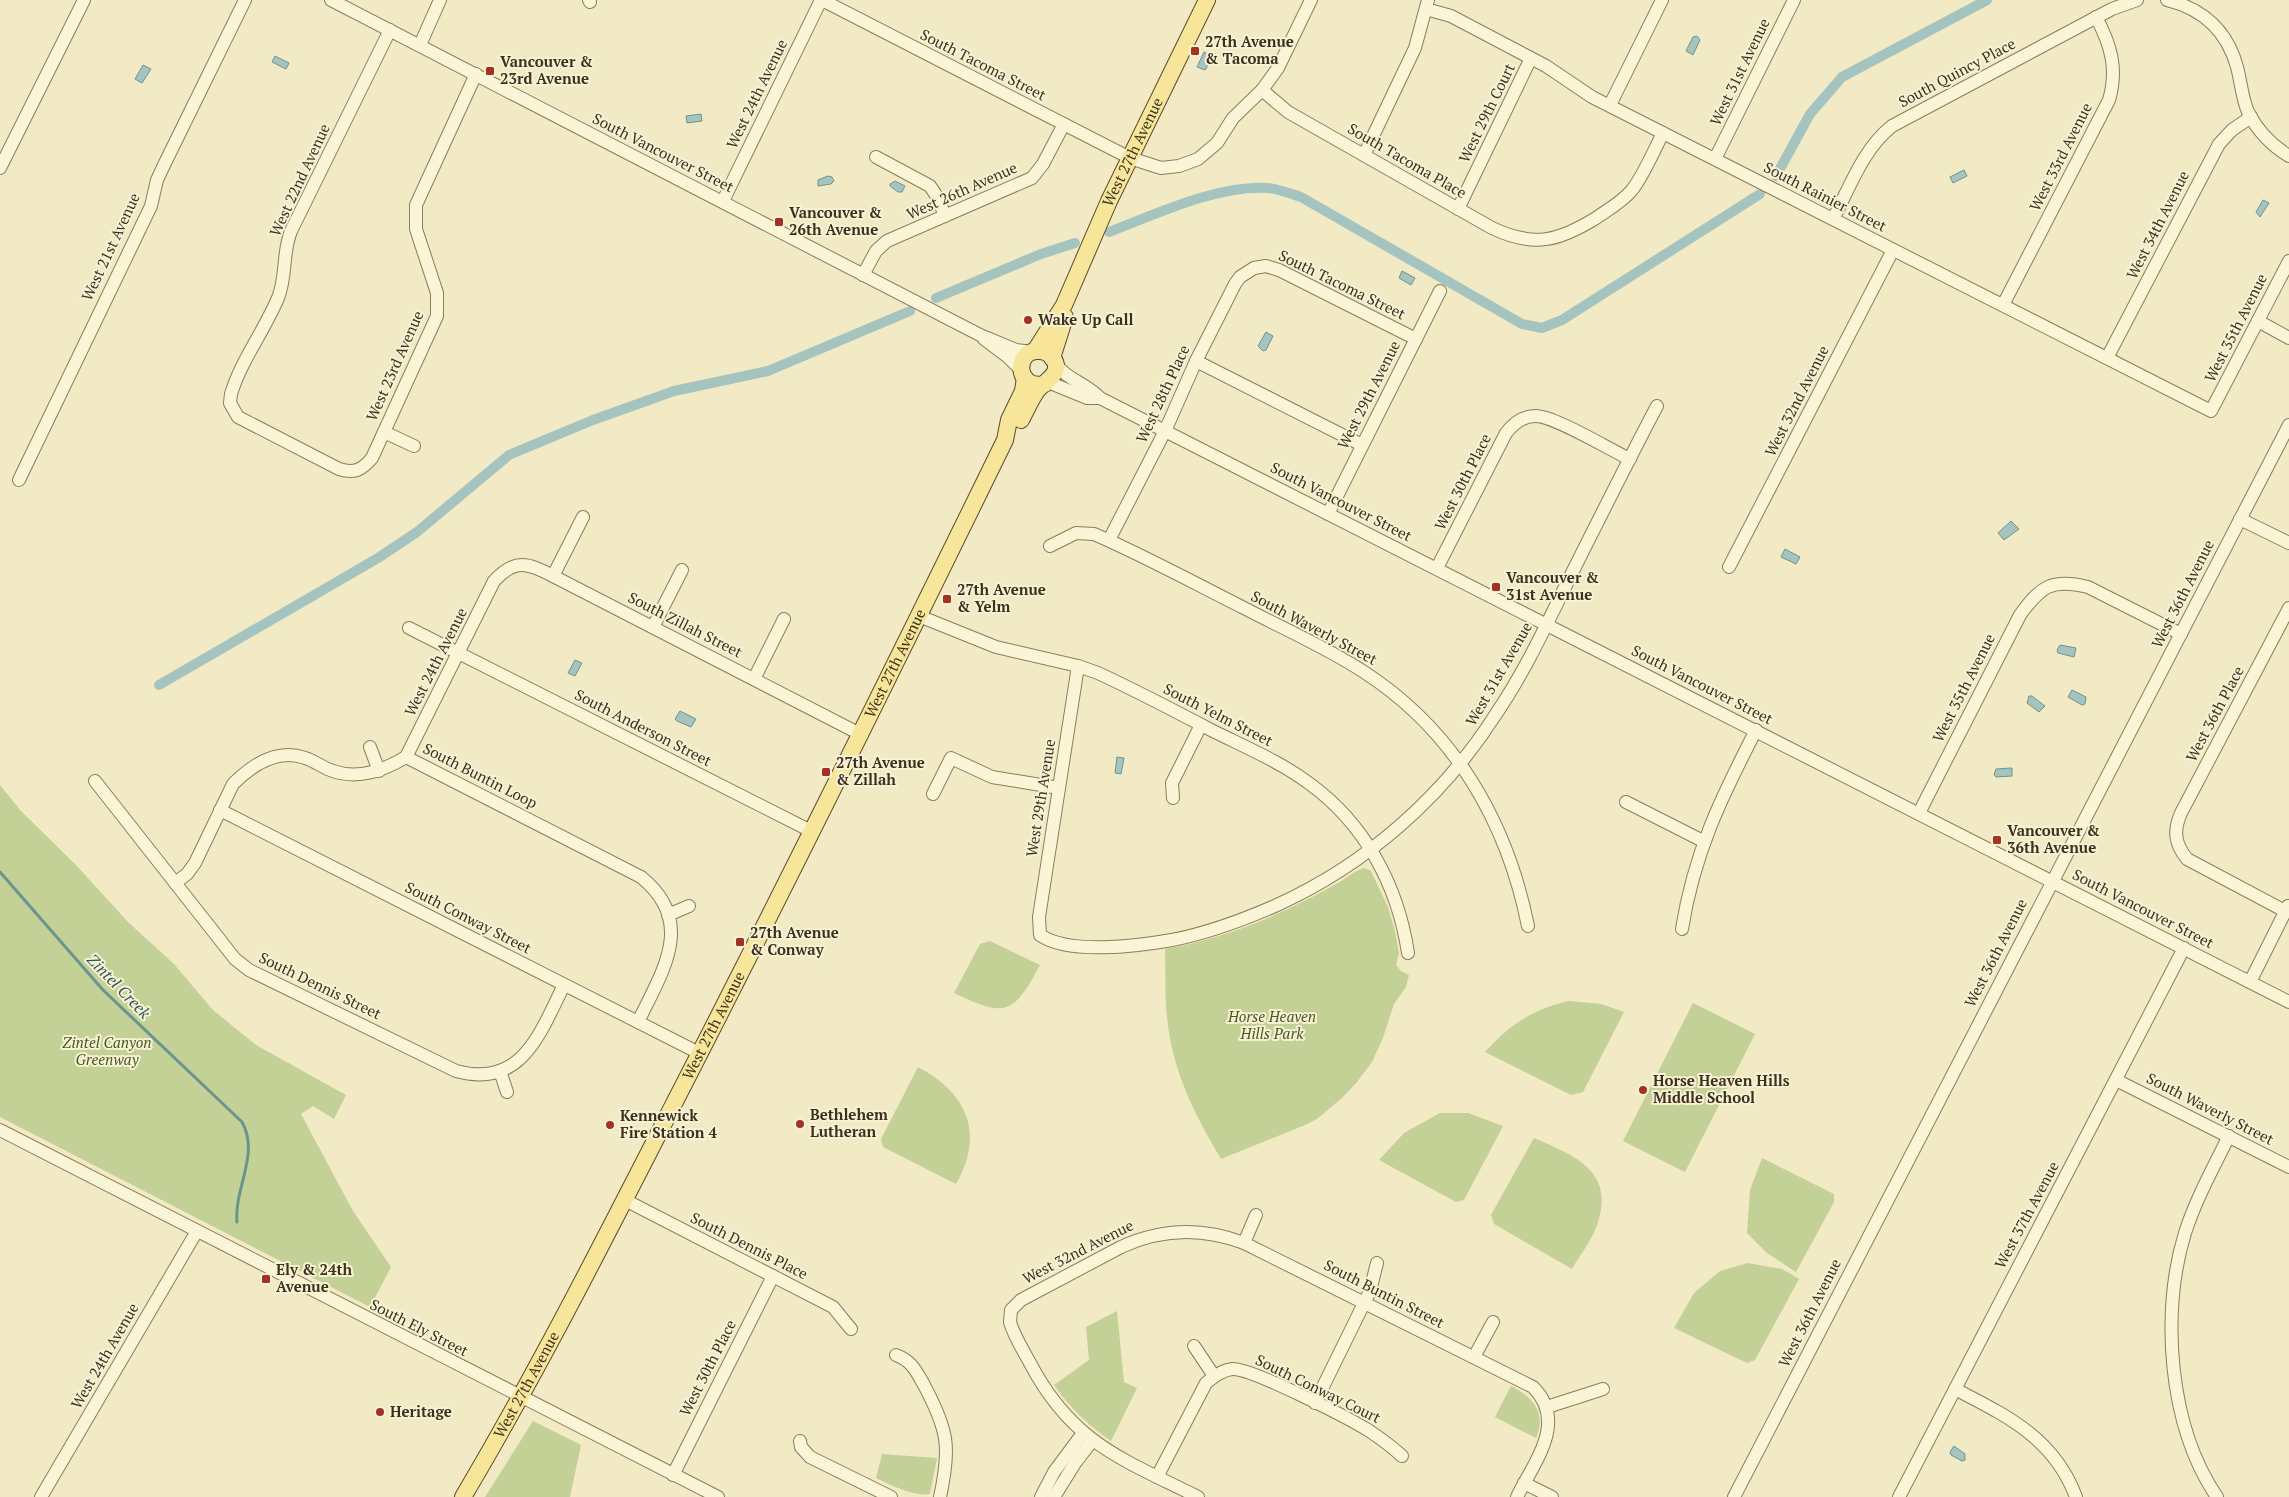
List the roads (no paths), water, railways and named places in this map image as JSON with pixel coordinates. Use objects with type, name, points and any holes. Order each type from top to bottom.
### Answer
[{"type":"main road","name":"West 27th Avenue","points":[[463,1497],[520,1398],[625,1200],[862,735],[1005,440],[1009,420],[1023,391],[1023,359],[1033,351],[1064,305],[1130,158],[1206,0]]},
{"type":"main road","name":"West 27th Avenue","points":[[1005,440],[1017,429],[1036,392],[1054,375],[1056,342],[1065,318],[1064,305]]},
{"type":"main road","points":[[1033,351],[1043,351],[1054,360]]},
{"type":"main road","points":[[1023,374],[1032,384],[1047,383]]},
{"type":"street","points":[[0,168],[84,0]]},
{"type":"street","name":"West 21st Avenue","points":[[19,480],[151,206],[157,180],[165,163],[245,0]]},
{"type":"street","name":"South Vancouver Street","points":[[332,0],[980,335],[1016,350],[1033,351]]},
{"type":"street","points":[[420,45],[440,0]]},
{"type":"street","name":"South Tacoma Street","points":[[822,0],[1130,158]]},
{"type":"street","name":"West 24th Avenue","points":[[723,202],[822,0]]},
{"type":"street","points":[[1130,158],[1161,168],[1179,166],[1198,159],[1217,143],[1232,118],[1262,90],[1278,68],[1311,0]]},
{"type":"street","points":[[1610,105],[1661,0]]},
{"type":"street","name":"West 31st Avenue","points":[[1716,159],[1794,0]]},
{"type":"street","name":"South Quincy Place","points":[[1833,219],[1865,157],[1883,133],[1892,126],[2096,17],[2137,0]]},
{"type":"street","points":[[2167,0],[2199,12],[2209,19],[2224,37],[2234,56],[2245,102],[2251,117],[2267,140],[2289,156]]},
{"type":"street","points":[[1364,155],[1415,48],[1427,5]]},
{"type":"street","name":"South Rainier Street","points":[[1427,5],[1531,58],[1556,72],[1579,89],[1663,133],[2211,411]]},
{"type":"street","name":"West 33rd Avenue","points":[[2003,305],[2109,100],[2114,73],[2112,56],[2108,40],[2096,17]]},
{"type":"street","name":"West 22nd Avenue","points":[[359,470],[348,472],[339,469],[243,420],[238,417],[230,403],[233,388],[281,288],[285,252],[291,231],[390,30]]},
{"type":"street","name":"West 29th Court","points":[[1458,209],[1531,58]]},
{"type":"street","name":"West 23rd Avenue","points":[[359,470],[372,458],[437,316],[437,293],[416,230],[416,205],[476,74]]},
{"type":"street","name":"South Tacoma Place","points":[[1262,90],[1282,108],[1492,228],[1519,239],[1535,240],[1560,237],[1582,226],[1624,198],[1643,173],[1663,133]]},
{"type":"street","name":"West 34th Avenue","points":[[2107,358],[2219,144],[2232,130],[2251,117]]},
{"type":"street","name":"West 26th Avenue","points":[[863,275],[876,251],[887,241],[1032,178],[1043,164],[1064,124]]},
{"type":"street","points":[[876,157],[930,186],[938,198],[945,216]]},
{"type":"street","name":"West 32nd Avenue","points":[[1730,567],[1893,250]]},
{"type":"street","name":"West 35th Avenue","points":[[2211,411],[2289,261]]},
{"type":"street","name":"South Tacoma Street","points":[[1254,268],[1266,266],[1279,270],[1416,339]]},
{"type":"street","name":"West 28th Place","points":[[1109,540],[1235,284],[1240,277],[1254,268]]},
{"type":"street","name":"West 29th Avenue","points":[[1328,514],[1440,291]]},
{"type":"street","points":[[2258,321],[2289,338]]},
{"type":"street","name":"South Vancouver Street","points":[[980,335],[1008,357],[1023,374]]},
{"type":"street","name":"South Vancouver Street","points":[[1054,360],[1064,374],[1091,389],[1100,398],[2289,1002]]},
{"type":"street","points":[[1196,361],[1362,445]]},
{"type":"street","name":"South Vancouver Street","points":[[1047,383],[1087,398],[1100,398]]},
{"type":"street","name":"West 31st Avenue","points":[[1370,850],[1416,811],[1460,764],[1496,714],[1546,624],[1657,406]]},
{"type":"street","name":"West 30th Place","points":[[1437,568],[1506,433],[1518,421],[1534,416],[1549,419],[1630,459]]},
{"type":"street","name":"West 36th Avenue","points":[[1734,1497],[2289,425]]},
{"type":"street","points":[[384,432],[414,446]]},
{"type":"street","points":[[553,576],[583,517]]},
{"type":"street","points":[[2240,518],[2289,543]]},
{"type":"street","name":"South Waverly Street","points":[[1050,546],[1076,532],[1094,534],[1109,540],[1328,651],[1386,688],[1420,717],[1460,764],[1498,828],[1518,878],[1528,926]]},
{"type":"street","name":"South Zillah Street","points":[[494,581],[503,572],[521,564],[529,565],[862,735]]},
{"type":"street","points":[[653,627],[682,570]]},
{"type":"street","name":"West 24th Avenue","points":[[406,757],[494,581]]},
{"type":"street","name":"West 35th Avenue","points":[[1918,813],[2020,615],[2037,592],[2048,585],[2073,583],[2088,587],[2181,634]]},
{"type":"street","name":"West 36th Place","points":[[2287,908],[2187,859],[2179,849],[2176,836],[2177,822],[2181,813],[2289,608]]},
{"type":"street","name":"South Yelm Street","points":[[919,616],[996,647],[1078,666],[1105,676],[1272,761],[1309,783],[1342,812],[1370,850],[1398,905],[1408,953]]},
{"type":"street","points":[[754,679],[784,619]]},
{"type":"street","name":"South Anderson Street","points":[[409,628],[813,832]]},
{"type":"street","name":"West 29th Avenue","points":[[1078,666],[1039,917],[1040,935],[1048,940],[1060,943],[1100,947],[1158,942],[1213,930],[1295,896],[1341,871],[1370,850]]},
{"type":"street","points":[[1174,798],[1172,783],[1201,725]]},
{"type":"street","points":[[1682,929],[1687,901],[1703,841],[1724,792],[1756,730]]},
{"type":"street","points":[[370,747],[379,771]]},
{"type":"street","name":"South Buntin Loop","points":[[174,883],[186,874],[195,863],[233,784],[242,774],[266,759],[290,754],[304,757],[333,771],[359,774],[379,771],[406,757],[641,877],[653,887],[668,915],[672,945],[638,1022]]},
{"type":"street","points":[[933,794],[951,758],[992,777],[1059,788]]},
{"type":"street","name":"South Dennis Street","points":[[95,781],[223,946],[249,970],[456,1071],[482,1075],[500,1071],[524,1057],[534,1046],[564,985]]},
{"type":"street","points":[[1626,802],[1703,841]]},
{"type":"street","name":"South Conway Street","points":[[220,810],[701,1054]]},
{"type":"street","points":[[668,915],[689,906]]},
{"type":"street","points":[[2250,982],[2287,908]]},
{"type":"street","name":"West 37th Avenue","points":[[1898,1497],[2184,948]]},
{"type":"street","points":[[500,1071],[507,1092]]},
{"type":"street","name":"South Waverly Street","points":[[2116,1080],[2289,1167]]},
{"type":"street","name":"South Ely Street","points":[[0,1130],[520,1398],[718,1497]]},
{"type":"street","points":[[2217,1497],[2196,1456],[2178,1399],[2170,1325],[2174,1281],[2185,1234],[2195,1205],[2229,1136]]},
{"type":"street","name":"South Dennis Place","points":[[625,1200],[833,1307],[851,1329]]},
{"type":"street","points":[[1244,1242],[1256,1215]]},
{"type":"street","name":"West 24th Avenue","points":[[41,1497],[197,1231]]},
{"type":"street","name":"West 32nd Avenue","points":[[1088,1437],[1064,1415],[1039,1380],[1012,1329],[1011,1310],[1021,1300],[1136,1240],[1165,1232],[1194,1231]]},
{"type":"street","name":"South Buntin Street","points":[[1194,1231],[1213,1233],[1244,1242],[1365,1302],[1533,1387],[1547,1407]]},
{"type":"street","points":[[1315,1403],[1370,1292],[1377,1263]]},
{"type":"street","name":"West 30th Place","points":[[673,1475],[773,1276]]},
{"type":"street","points":[[1474,1357],[1493,1322]]},
{"type":"street","points":[[1158,1477],[1199,1393],[1214,1376],[1194,1346]]},
{"type":"street","points":[[896,1356],[912,1364],[942,1421],[947,1444],[947,1460],[940,1497]]},
{"type":"street","name":"South Conway Court","points":[[1214,1376],[1233,1369],[1246,1370],[1366,1429],[1402,1456]]},
{"type":"street","points":[[1516,1497],[1548,1432],[1550,1420],[1547,1407],[1604,1389]]},
{"type":"street","points":[[1955,1389],[2030,1432],[2056,1460],[2076,1497]]},
{"type":"street","points":[[1088,1437],[1158,1477],[1198,1497]]},
{"type":"street","points":[[1041,1497],[1054,1472],[1088,1437]]},
{"type":"street","points":[[1054,1497],[1075,1463],[1088,1437]]},
{"type":"street","points":[[800,1441],[801,1448],[810,1457],[891,1497]]},
{"type":"street","points":[[1524,1483],[1552,1497]]},
{"type":"water","points":[[1697,36],[1700,40],[1693,55],[1686,51],[1693,37]]},
{"type":"water","points":[[1204,52],[1213,57],[1205,70],[1197,67]]},
{"type":"water","points":[[275,56],[289,63],[286,69],[272,62]]},
{"type":"water","points":[[143,65],[151,69],[142,83],[135,79]]},
{"type":"water","points":[[701,114],[702,121],[687,123],[686,116]]},
{"type":"water","points":[[1964,170],[1967,176],[1953,183],[1950,177]]},
{"type":"water","points":[[828,176],[832,177],[834,181],[831,184],[818,186],[818,180]]},
{"type":"water","points":[[895,181],[905,186],[902,192],[898,192],[890,186]]},
{"type":"water","points":[[2263,200],[2269,203],[2260,217],[2256,212]]},
{"type":"water","points":[[1402,271],[1415,278],[1411,285],[1399,278]]},
{"type":"water","points":[[1266,332],[1273,336],[1266,350],[1263,351],[1258,346]]},
{"type":"water","points":[[2011,521],[2019,529],[2004,540],[1998,533]]},
{"type":"water","points":[[1785,549],[1800,557],[1796,564],[1781,557]]},
{"type":"water","points":[[2060,645],[2076,648],[2074,657],[2058,653],[2057,650]]},
{"type":"water","points":[[575,660],[582,663],[575,676],[568,673]]},
{"type":"water","points":[[2072,690],[2086,697],[2085,704],[2082,705],[2068,697]]},
{"type":"water","points":[[2029,696],[2032,696],[2045,706],[2039,712],[2027,703]]},
{"type":"water","points":[[680,711],[696,719],[691,727],[675,719]]},
{"type":"water","points":[[1117,757],[1124,758],[1121,774],[1115,773]]},
{"type":"water","points":[[2012,768],[2012,776],[1996,777],[1994,775],[1996,769]]},
{"type":"water","points":[[1954,1446],[1965,1454],[1965,1460],[1962,1461],[1951,1455],[1950,1452]]},
{"type":"waterway","points":[[1776,176],[1810,114],[1842,77],[1987,0]]},
{"type":"waterway","points":[[1109,232],[1187,202],[1208,196],[1249,188],[1276,189],[1301,197],[1522,324],[1542,328],[1562,320],[1760,194]]},
{"type":"waterway","points":[[936,298],[1041,254],[1075,243]]},
{"type":"waterway","points":[[159,685],[378,558],[417,532],[509,455],[593,420],[674,391],[768,371],[910,311]]},
{"type":"waterway","name":"Zintel Creek","points":[[0,872],[103,990],[242,1122],[247,1134],[248,1159],[239,1197],[237,1222]]},
{"type":"place","name":"27th Avenue & Tacoma","points":[[1195,51]]},
{"type":"place","name":"Vancouver & 23rd Avenue","points":[[490,71]]},
{"type":"place","name":"Vancouver & 26th Avenue","points":[[779,222]]},
{"type":"place","name":"Wake Up Call","points":[[1028,320]]},
{"type":"place","name":"Vancouver & 31st Avenue","points":[[1496,587]]},
{"type":"place","name":"27th Avenue & Yelm","points":[[947,599]]},
{"type":"place","name":"27th Avenue & Zillah","points":[[826,772]]},
{"type":"place","name":"Vancouver & 36th Avenue","points":[[1997,840]]},
{"type":"place","name":"27th Avenue & Conway","points":[[740,942]]},
{"type":"place","name":"Horse Heaven Hills Middle School","points":[[1643,1090]]},
{"type":"place","name":"Bethlehem Lutheran","points":[[800,1124]]},
{"type":"place","name":"Kennewick Fire Station 4","points":[[610,1125]]},
{"type":"place","name":"Ely & 24th Avenue","points":[[266,1279]]},
{"type":"place","name":"Heritage","points":[[380,1412]]},
{"type":"park label","name":"Horse Heaven Hills Park","points":[[1272,1026]]},
{"type":"park label","name":"Zintel Canyon Greenway","points":[[107,1052]]}]
